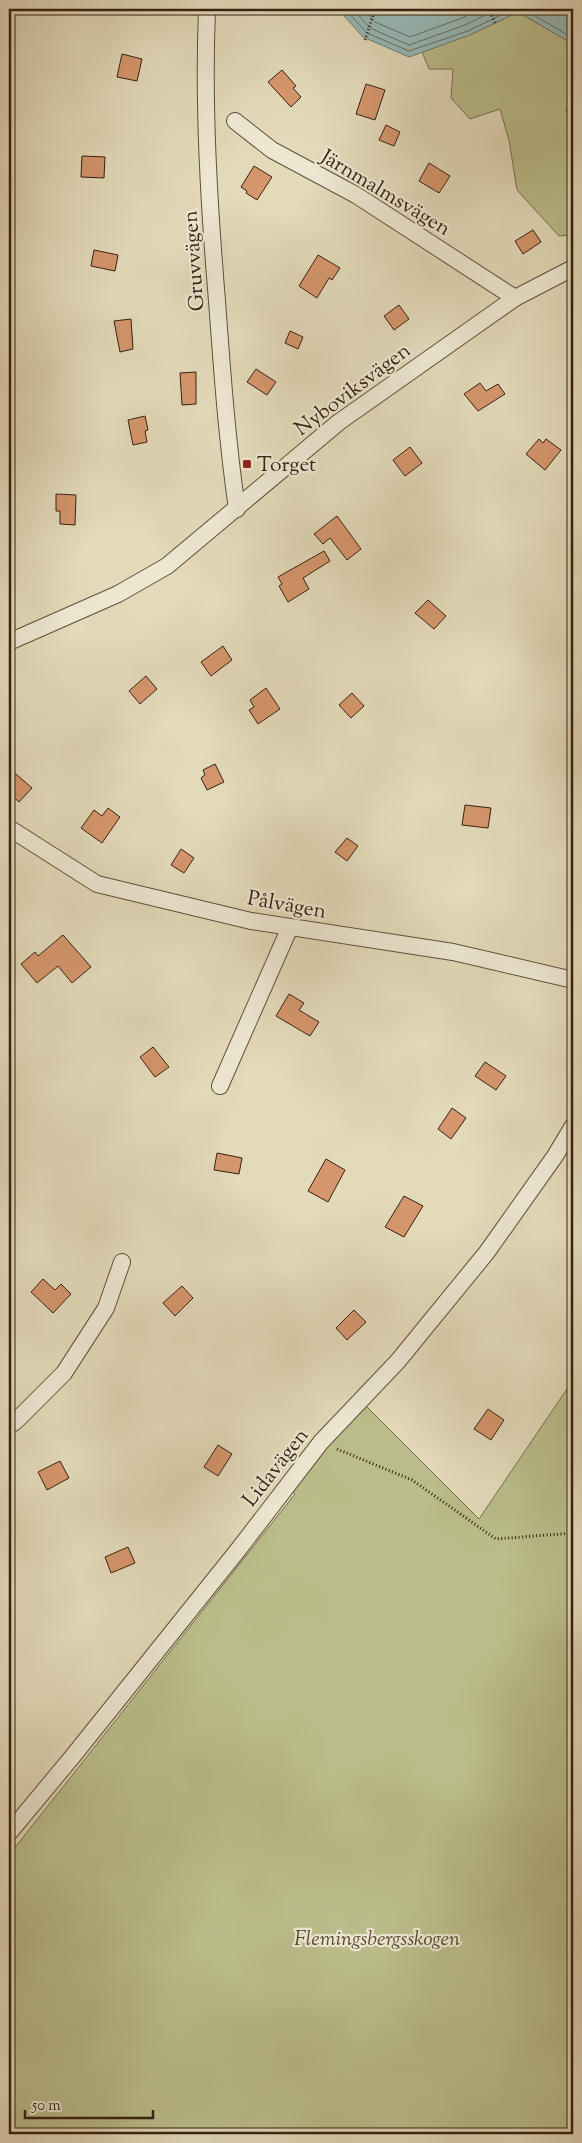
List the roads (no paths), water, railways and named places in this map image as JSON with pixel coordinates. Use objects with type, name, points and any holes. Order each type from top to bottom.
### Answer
[{"type":"street","name":"Gruvvägen","points":[[207,9],[204,75],[213,251],[229,453],[237,509]]},
{"type":"street","name":"Järnmalmsvägen","points":[[236,121],[272,150],[356,195],[515,298]]},
{"type":"street","name":"Nyboviksvägen","points":[[9,642],[140,582],[167,566],[338,422],[515,298],[573,268]]},
{"type":"street","name":"Pålvägen","points":[[9,828],[97,884],[251,921],[453,952],[573,980]]},
{"type":"street","points":[[220,1086],[290,927]]},
{"type":"street","name":"Lidavägen","points":[[9,1833],[80,1749],[238,1550],[320,1442],[398,1361],[487,1252],[555,1156],[573,1126]]},
{"type":"street","points":[[9,1426],[64,1372],[106,1308],[122,1262]]},
{"type":"water","points":[[338,9],[573,9],[573,44],[518,12],[470,35],[409,57],[363,37]]},
{"type":"place","name":"Torget","points":[[247,464]]},
{"type":"park label","name":"Flemingsbergsskogen","points":[[377,1938]]}]
